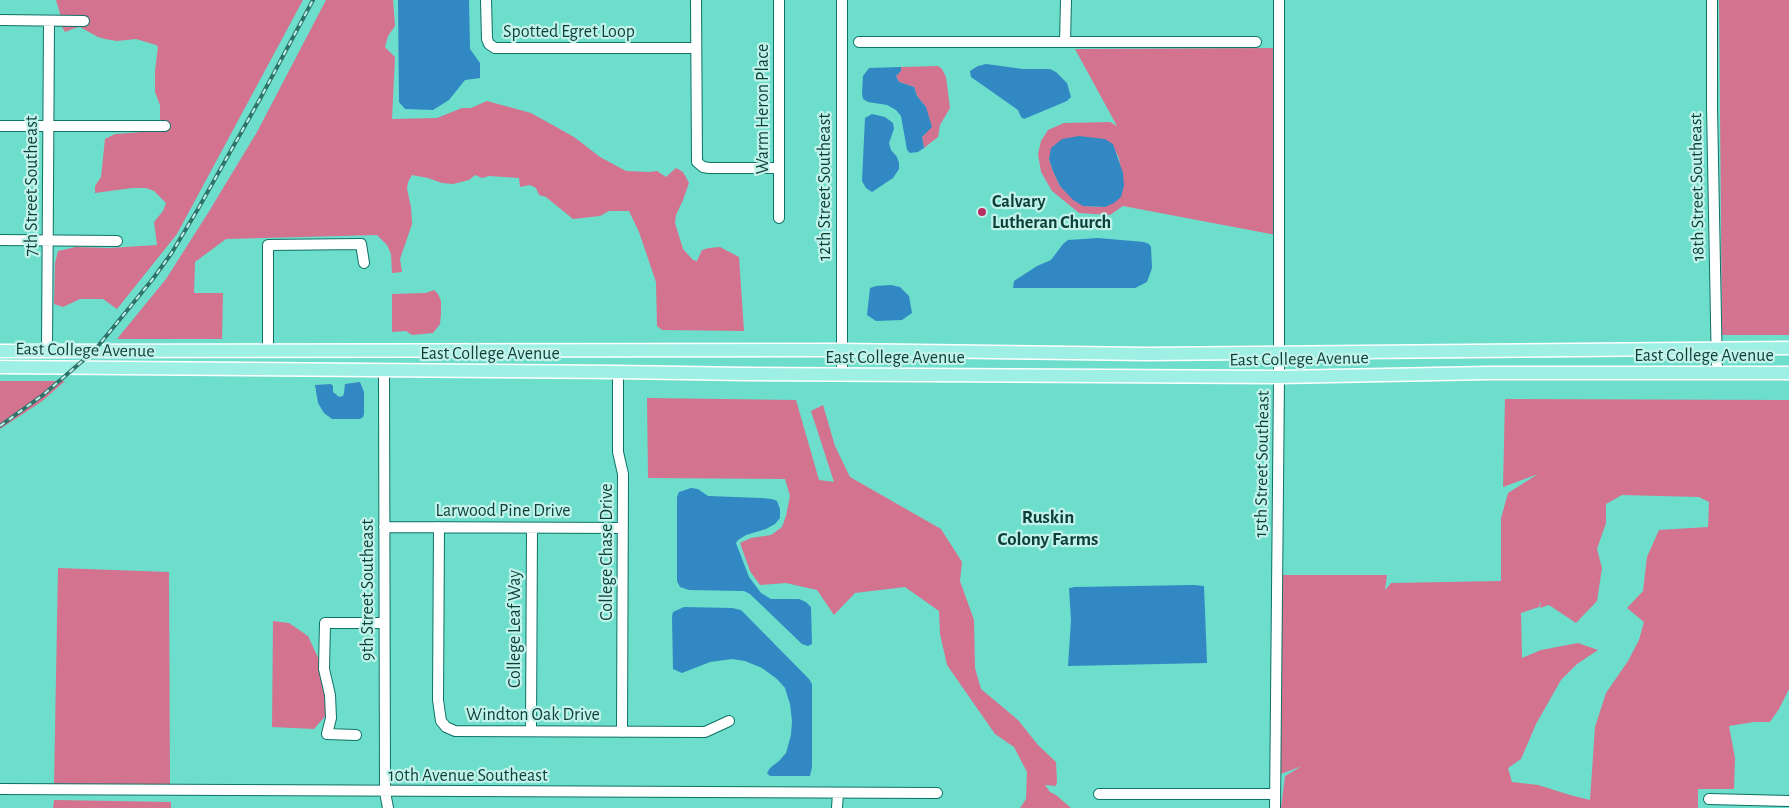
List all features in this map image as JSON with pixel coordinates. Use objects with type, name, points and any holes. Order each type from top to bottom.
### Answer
[{"type":"main road","name":"East College Avenue","points":[[0,351],[841,350],[1147,354],[1789,348]]},
{"type":"main road","points":[[361,350],[384,371],[390,360],[396,357],[446,357],[476,350]]},
{"type":"main road","points":[[294,370],[313,362],[369,362],[372,360]]},
{"type":"main road","name":"East College Avenue","points":[[0,367],[1279,377],[1489,373],[1789,373]]},
{"type":"street","name":"Spotted Egret Loop","points":[[486,0],[486,39],[495,48],[696,48]]},
{"type":"street","points":[[696,0],[697,162],[703,167],[709,168],[779,168]]},
{"type":"street","name":"Warm Heron Place","points":[[779,0],[779,218]]},
{"type":"street","name":"12th Street Southeast","points":[[842,0],[842,375]]},
{"type":"street","points":[[1065,42],[1066,0]]},
{"type":"street","name":"15th Street Southeast","points":[[1275,808],[1279,377],[1279,0]]},
{"type":"street","name":"18th Street Southeast","points":[[1712,0],[1716,373]]},
{"type":"street","points":[[0,20],[84,21]]},
{"type":"street","name":"7th Street Southeast","points":[[47,351],[50,21]]},
{"type":"street","points":[[859,42],[1256,42]]},
{"type":"street","points":[[0,126],[166,126]]},
{"type":"street","points":[[0,240],[117,241]]},
{"type":"street","points":[[268,351],[268,245],[361,244],[364,263]]},
{"type":"street","name":"9th Street Southeast","points":[[384,371],[385,792],[388,808]]},
{"type":"street","name":"College Chase Drive","points":[[618,372],[618,452],[623,474],[622,732]]},
{"type":"street","name":"Larwood Pine Drive","points":[[384,527],[623,528]]},
{"type":"street","name":"Windton Oak Drive","points":[[439,527],[438,700],[441,721],[446,727],[455,731],[705,732],[729,721]]},
{"type":"street","name":"College Leaf Way","points":[[531,730],[532,528]]},
{"type":"street","points":[[356,735],[327,734],[331,718],[330,695],[324,669],[325,623],[384,623]]},
{"type":"street","name":"10th Avenue Southeast","points":[[0,789],[937,793]]},
{"type":"street","points":[[838,793],[838,808]]},
{"type":"street","points":[[1099,794],[1275,794]]},
{"type":"street","points":[[1710,799],[1789,801]]},
{"type":"shaded area","points":[[56,0],[303,0],[177,234],[117,309],[103,299],[80,299],[63,307],[54,304],[55,263],[58,251],[76,247],[109,248],[157,245],[154,222],[163,211],[166,203],[154,191],[146,188],[132,188],[95,193],[95,186],[101,177],[105,139],[115,134],[169,130],[169,122],[160,122],[160,105],[155,92],[158,47],[136,39],[117,41],[105,39],[80,27],[65,32],[61,25],[88,26],[88,17],[61,17]]},
{"type":"shaded area","points":[[326,0],[393,0],[395,26],[388,36],[385,47],[395,57],[392,119],[437,118],[487,101],[531,113],[574,137],[600,157],[626,171],[657,171],[666,177],[676,168],[683,172],[689,183],[676,215],[675,223],[683,249],[693,260],[697,261],[702,250],[709,248],[720,247],[739,257],[744,331],[662,330],[657,326],[656,282],[639,232],[629,211],[609,211],[600,216],[573,219],[546,197],[539,195],[536,188],[530,185],[520,187],[519,178],[489,176],[482,178],[475,175],[469,180],[453,184],[412,175],[407,189],[412,224],[400,259],[402,272],[392,273],[391,254],[387,245],[377,235],[226,239],[195,262],[194,293],[223,293],[222,339],[117,339],[166,279],[208,213],[257,132]]},
{"type":"shaded area","points":[[1719,0],[1789,0],[1789,335],[1722,335]]},
{"type":"shaded area","points":[[1275,48],[1276,235],[1123,206],[1110,215],[1079,213],[1052,191],[1041,172],[1038,154],[1041,141],[1048,130],[1064,123],[1110,122],[1117,126],[1075,49]],"holes":[[[1113,147],[1119,158],[1123,173],[1102,207],[1083,206],[1060,186],[1049,159]]]},
{"type":"shaded area","points":[[938,66],[946,77],[950,108],[940,125],[938,137],[924,148],[922,137],[926,133],[926,107],[917,96],[914,87],[899,82],[896,76],[901,71],[901,67]]},
{"type":"shaded area","points":[[434,290],[441,301],[441,314],[440,324],[433,333],[412,335],[406,331],[392,332],[392,294],[426,293]]},
{"type":"shaded area","points":[[0,381],[65,381],[41,402],[0,429]]},
{"type":"shaded area","points":[[647,398],[796,400],[819,480],[834,482],[811,411],[823,405],[835,446],[850,477],[941,529],[962,562],[960,581],[974,620],[975,668],[981,689],[1018,720],[1038,745],[1056,762],[1056,786],[1045,785],[1050,792],[1071,808],[1020,808],[1026,799],[1027,772],[1014,747],[995,734],[947,665],[940,634],[939,611],[905,587],[855,593],[834,615],[817,590],[786,583],[760,585],[750,571],[740,543],[751,538],[771,535],[782,527],[790,496],[785,479],[648,478]]},
{"type":"shaded area","points":[[1505,399],[1789,400],[1789,689],[1770,722],[1754,722],[1729,726],[1735,758],[1734,789],[1698,789],[1698,808],[1281,808],[1285,776],[1302,766],[1281,774],[1281,575],[1387,575],[1385,590],[1391,583],[1501,581],[1501,518],[1508,493],[1538,474],[1503,487]],"holes":[[[1622,495],[1699,497],[1709,502],[1708,527],[1659,530],[1647,557],[1643,591],[1627,608],[1644,622],[1639,640],[1628,661],[1606,693],[1595,727],[1590,800],[1538,785],[1512,782],[1508,768],[1521,759],[1536,724],[1561,680],[1577,664],[1598,650],[1578,643],[1541,650],[1522,658],[1521,613],[1539,607],[1541,601],[1540,608],[1549,605],[1576,623],[1597,601],[1602,568],[1597,549],[1606,523],[1606,504]]]},
{"type":"shaded area","points":[[58,568],[169,572],[170,786],[54,786]]},
{"type":"shaded area","points":[[273,621],[289,623],[308,636],[320,662],[327,714],[314,729],[272,727]]},
{"type":"shaded area","points":[[54,800],[171,802],[171,808],[53,808]]},
{"type":"water","points":[[398,0],[469,0],[470,49],[480,63],[480,78],[465,80],[449,100],[433,110],[405,109],[399,102]]},
{"type":"water","points":[[986,64],[1023,69],[1050,69],[1067,83],[1071,97],[1067,101],[1024,119],[1018,110],[971,77],[970,71]]},
{"type":"water","points":[[901,67],[901,71],[896,76],[899,82],[914,87],[917,96],[926,107],[932,127],[922,137],[924,148],[918,152],[910,153],[907,150],[901,116],[896,110],[887,105],[868,102],[863,99],[862,94],[863,76],[869,68]]},
{"type":"water","points":[[872,114],[885,117],[893,123],[894,129],[889,143],[891,150],[897,157],[899,169],[893,178],[872,192],[866,188],[862,181],[865,118]]},
{"type":"water","points":[[1079,136],[1105,139],[1113,144],[1123,173],[1124,186],[1121,197],[1105,207],[1083,206],[1073,200],[1060,186],[1053,171],[1049,159],[1051,148],[1062,139]]},
{"type":"water","points":[[1098,238],[1149,244],[1151,247],[1152,268],[1147,282],[1135,288],[1013,288],[1014,281],[1037,266],[1051,260],[1068,240]]},
{"type":"water","points":[[891,285],[900,287],[909,296],[912,313],[902,320],[876,321],[867,315],[870,288]]},
{"type":"water","points":[[360,382],[364,392],[363,417],[360,419],[332,419],[324,413],[318,403],[315,385],[331,384],[333,392],[339,397],[343,396],[345,384]]},
{"type":"water","points":[[691,488],[698,489],[708,496],[761,498],[777,501],[780,509],[780,518],[775,524],[746,535],[736,543],[749,577],[761,593],[771,599],[799,599],[811,607],[812,644],[808,646],[802,644],[750,594],[744,591],[689,590],[680,587],[677,581],[677,497],[679,492]]},
{"type":"water","points":[[1204,586],[1207,663],[1068,666],[1071,620],[1069,588]]},
{"type":"water","points":[[684,607],[732,608],[741,610],[809,679],[812,684],[812,767],[810,776],[770,776],[767,773],[786,753],[791,735],[790,704],[785,688],[777,679],[762,668],[745,661],[732,659],[710,662],[682,673],[673,669],[672,616],[673,612]]},
{"type":"railway","points":[[0,426],[43,395],[94,351],[152,280],[171,254],[198,209],[313,0]]},
{"type":"place","name":"Calvary Lutheran Church","points":[[982,212]]},
{"type":"district","name":"Ruskin Colony Farms","points":[[1048,528]]}]
